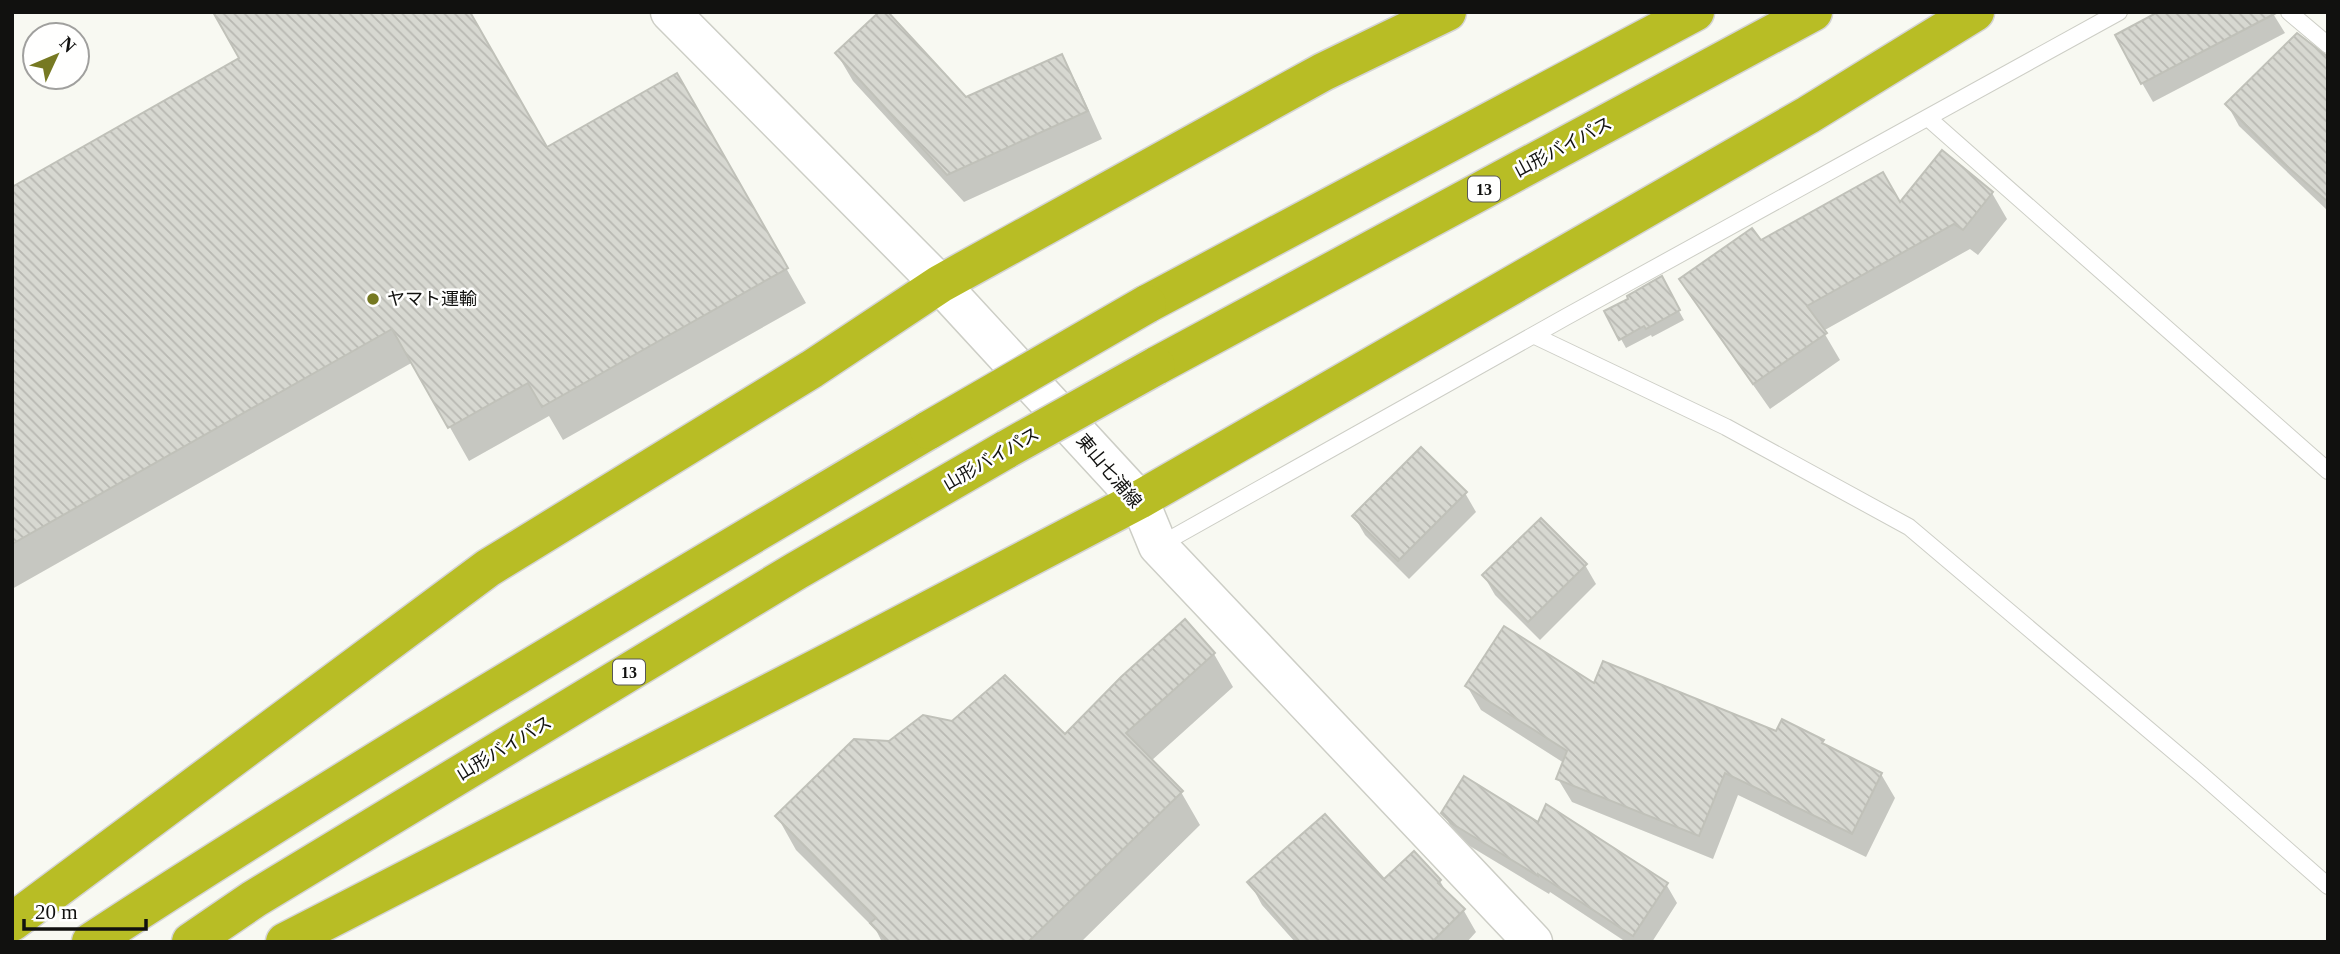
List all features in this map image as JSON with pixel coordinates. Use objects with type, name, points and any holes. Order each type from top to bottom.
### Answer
[{"type":"highway","points":[[12,922],[488,568],[812,369],[940,284],[1323,72],[1447,12]]},
{"type":"highway","points":[[91,942],[198,872],[532,665],[929,430],[1147,304],[1695,12]]},
{"type":"highway","name":"山形バイパス","points":[[191,942],[254,900],[796,571],[1007,449],[1813,12]]},
{"type":"highway","points":[[285,942],[843,656],[1139,500],[1808,115],[1975,12]]},
{"type":"main road","name":"東山七浦線","points":[[670,12],[940,284],[1139,500],[1158,546],[1533,942]]},
{"type":"lane","points":[[1158,546],[2119,12]]},
{"type":"lane","points":[[2289,12],[2328,45]]},
{"type":"lane","points":[[1928,118],[2328,471]]},
{"type":"lane","points":[[1535,336],[1726,427],[1909,527],[2328,886]]},
{"type":"building","name":"ヤマト運輸","points":[[213,12],[470,12],[547,147],[677,73],[788,268],[542,407],[528,383],[448,428],[392,329],[12,544],[12,187],[239,58]]},
{"type":"building","points":[[879,12],[888,12],[966,97],[1062,54],[1088,111],[947,175],[835,53]]},
{"type":"building","points":[[2158,12],[2278,12],[2141,84],[2115,35]]},
{"type":"building","points":[[2297,33],[2328,57],[2328,202],[2281,161],[2225,104]]},
{"type":"building","points":[[1942,150],[1993,192],[1963,230],[1954,224],[1807,306],[1827,333],[1753,384],[1679,279],[1752,228],[1761,240],[1883,172],[1900,202]]},
{"type":"building","points":[[1662,276],[1680,310],[1619,340],[1604,311],[1628,299],[1627,296]]},
{"type":"building","points":[[1421,447],[1467,492],[1398,561],[1352,516]]},
{"type":"building","points":[[1541,518],[1587,564],[1528,622],[1482,575]]},
{"type":"building","points":[[1185,619],[1215,653],[1126,733],[1183,791],[1028,942],[888,942],[870,923],[876,918],[775,816],[854,739],[889,741],[923,715],[952,721],[1005,675],[1065,734],[1121,677]]},
{"type":"building","points":[[1504,626],[1594,683],[1603,661],[1776,731],[1782,719],[1824,740],[1822,743],[1882,773],[1852,834],[1725,773],[1699,836],[1556,779],[1567,751],[1465,686]]},
{"type":"building","points":[[1464,776],[1538,822],[1546,804],[1668,883],[1633,936],[1538,874],[1451,823],[1441,813]]},
{"type":"building","points":[[1325,814],[1384,879],[1414,851],[1441,880],[1438,883],[1465,909],[1432,942],[1300,942],[1247,882]]},
{"type":"place","name":"ヤマト運輸","points":[[373,299]]}]
